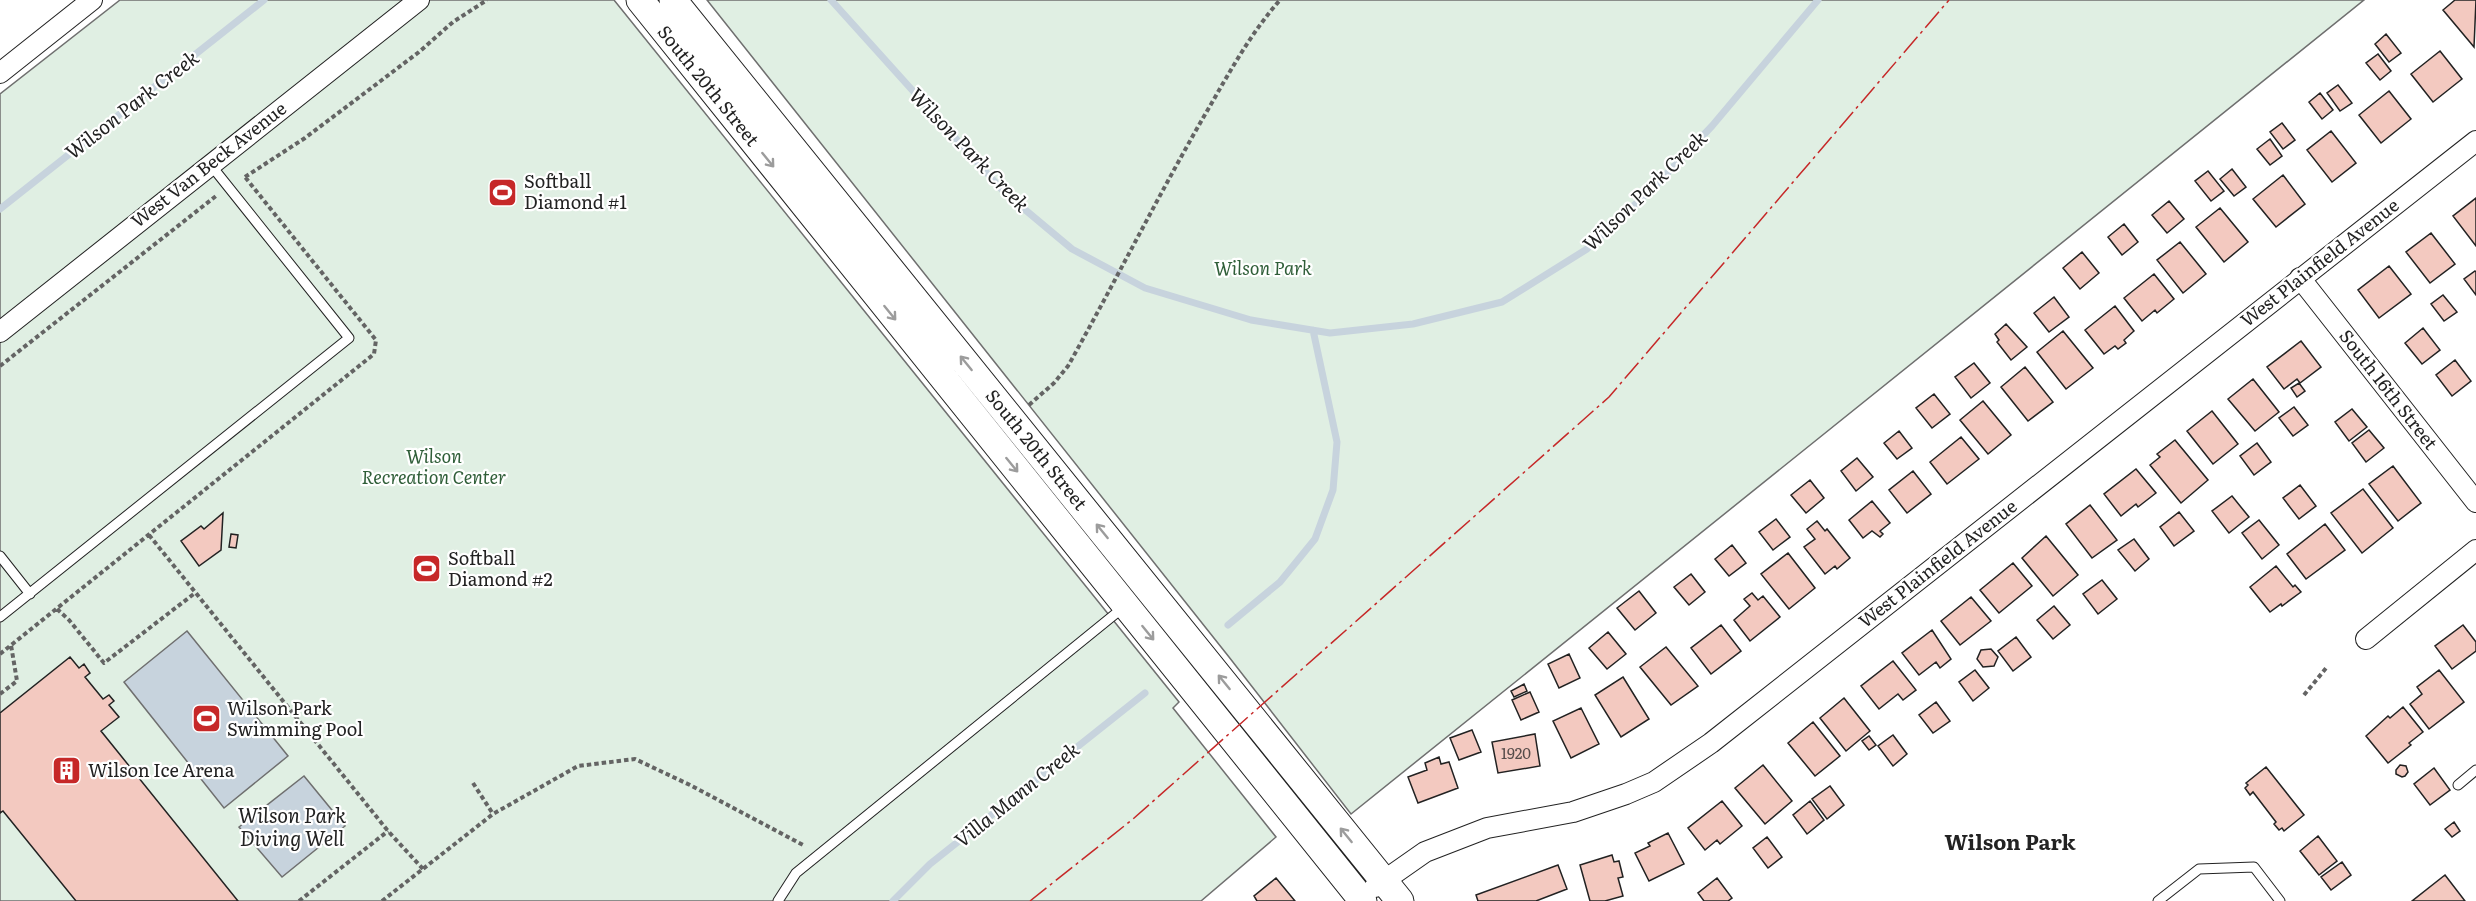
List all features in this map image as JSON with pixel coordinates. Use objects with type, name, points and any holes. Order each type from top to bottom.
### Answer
[{"type":"street","points":[[0,73],[92,0]]},
{"type":"street","name":"West Van Beck Avenue","points":[[0,332],[419,0]]},
{"type":"street","name":"South 20th Street","points":[[640,0],[997,424],[1137,596],[1400,901]]},
{"type":"street","name":"South 20th Street","points":[[673,0],[997,424]]},
{"type":"street","name":"West Plainfield Avenue","points":[[1360,900],[1383,880],[1425,852],[1487,828],[1573,812],[1654,782],[1711,743],[2476,141]]},
{"type":"street","name":"South 16th Street","points":[[2300,279],[2476,502]]},
{"type":"street","points":[[2366,639],[2476,550]]},
{"type":"street","name":"South 20th Street","points":[[1137,596],[1360,900]]},
{"type":"lane","points":[[0,618],[349,338],[210,164]]},
{"type":"lane","points":[[0,556],[30,594]]},
{"type":"lane","points":[[778,901],[796,873],[1137,596]]},
{"type":"lane","points":[[2458,784],[2476,770]]},
{"type":"lane","points":[[2158,901],[2199,869],[2254,867],[2280,901]]},
{"type":"path","points":[[997,424],[1032,404],[1045,393],[1068,366],[1143,224],[1235,64],[1264,18],[1281,0]]},
{"type":"path","points":[[149,535],[388,831],[423,869]]},
{"type":"path","points":[[57,609],[69,620],[104,663],[195,593]]},
{"type":"path","points":[[0,694],[16,681],[11,645]]},
{"type":"path","points":[[2304,695],[2327,667]]},
{"type":"path","points":[[382,901],[493,814],[578,766],[635,759],[690,785],[819,854]]},
{"type":"path","points":[[472,783],[493,814]]},
{"type":"path","points":[[299,901],[388,831]]},
{"type":"green space","name":"Wilson Recreation Center","points":[[120,0],[614,0],[1179,702],[1173,708],[1276,837],[1201,901],[0,901],[0,94]]},
{"type":"green space","points":[[707,0],[2364,0],[1351,814]]},
{"type":"water","name":"Wilson Park Swimming Pool","points":[[187,631],[288,756],[224,808],[124,682]]},
{"type":"water","name":"Wilson Park Diving Well","points":[[304,776],[345,826],[282,877],[239,827]]},
{"type":"building","points":[[2455,0],[2476,0],[2474,47],[2443,10]]},
{"type":"building","points":[[2386,34],[2401,53],[2389,62],[2375,44]]},
{"type":"building","points":[[2440,51],[2462,79],[2433,102],[2411,74]]},
{"type":"building","points":[[2378,54],[2391,71],[2380,80],[2366,63]]},
{"type":"building","points":[[2338,85],[2352,103],[2340,111],[2327,93]]},
{"type":"building","points":[[2389,91],[2411,119],[2381,143],[2359,115]]},
{"type":"building","points":[[2320,93],[2333,110],[2322,119],[2309,102]]},
{"type":"building","points":[[2282,123],[2295,140],[2283,149],[2270,132]]},
{"type":"building","points":[[2331,131],[2356,163],[2332,182],[2307,150]]},
{"type":"building","points":[[2270,139],[2282,156],[2270,165],[2257,149]]},
{"type":"building","points":[[2232,169],[2246,187],[2234,196],[2220,179]]},
{"type":"building","points":[[2208,171],[2224,191],[2211,201],[2195,181]]},
{"type":"building","points":[[2283,175],[2305,204],[2276,227],[2253,199]]},
{"type":"building","points":[[2476,198],[2476,246],[2453,216]]},
{"type":"building","points":[[2169,201],[2184,219],[2167,233],[2152,215]]},
{"type":"building","points":[[2220,208],[2248,242],[2224,262],[2196,227]]},
{"type":"building","points":[[2124,224],[2138,242],[2122,255],[2108,237]]},
{"type":"building","points":[[2431,233],[2455,264],[2430,283],[2406,252]]},
{"type":"building","points":[[2180,242],[2206,274],[2183,293],[2157,260]]},
{"type":"building","points":[[2082,252],[2099,273],[2080,289],[2063,268]]},
{"type":"building","points":[[2389,266],[2411,294],[2379,318],[2358,290]]},
{"type":"building","points":[[2476,272],[2476,295],[2464,279]]},
{"type":"building","points":[[2154,274],[2174,299],[2157,313],[2155,310],[2142,321],[2124,298]]},
{"type":"building","points":[[2443,295],[2457,312],[2444,321],[2431,304]]},
{"type":"building","points":[[2054,297],[2069,317],[2049,332],[2034,313]]},
{"type":"building","points":[[2115,306],[2134,331],[2124,340],[2126,343],[2118,349],[2115,346],[2104,354],[2085,330]]},
{"type":"building","points":[[2006,324],[2027,347],[2011,360],[1997,342],[1999,340],[1995,334]]},
{"type":"building","points":[[2423,328],[2440,350],[2422,364],[2405,343]]},
{"type":"building","points":[[2063,331],[2093,368],[2066,389],[2037,352]]},
{"type":"building","points":[[2301,341],[2321,367],[2300,383],[2297,379],[2284,389],[2267,367]]},
{"type":"building","points":[[2455,360],[2471,381],[2452,396],[2436,375]]},
{"type":"building","points":[[1974,363],[1990,383],[1971,398],[1955,377]]},
{"type":"building","points":[[2025,367],[2053,402],[2028,421],[2001,387]]},
{"type":"building","points":[[2253,379],[2279,412],[2255,431],[2228,399]]},
{"type":"building","points":[[2299,383],[2305,391],[2297,397],[2291,388]]},
{"type":"building","points":[[1934,394],[1950,414],[1932,428],[1916,408]]},
{"type":"building","points":[[1983,401],[2011,435],[1988,454],[1960,420]]},
{"type":"building","points":[[2294,407],[2308,425],[2293,436],[2279,418]]},
{"type":"building","points":[[2352,409],[2367,427],[2349,441],[2335,422]]},
{"type":"building","points":[[2212,411],[2238,444],[2213,464],[2187,431]]},
{"type":"building","points":[[2369,430],[2384,448],[2366,462],[2352,443]]},
{"type":"building","points":[[1899,431],[1912,448],[1897,459],[1884,443]]},
{"type":"building","points":[[1961,437],[1979,459],[1947,484],[1930,462]]},
{"type":"building","points":[[2175,440],[2208,480],[2181,503],[2150,465],[2160,457],[2157,454]]},
{"type":"building","points":[[2257,443],[2271,462],[2254,475],[2240,456]]},
{"type":"building","points":[[1857,458],[1873,477],[1856,491],[1841,471]]},
{"type":"building","points":[[2393,466],[2421,503],[2398,521],[2369,484]]},
{"type":"building","points":[[2136,469],[2156,493],[2138,507],[2136,504],[2121,516],[2104,494]]},
{"type":"building","points":[[1913,471],[1931,494],[1907,513],[1889,490]]},
{"type":"building","points":[[1810,480],[1824,498],[1806,513],[1791,495]]},
{"type":"building","points":[[2300,485],[2316,506],[2299,519],[2283,498]]},
{"type":"building","points":[[2363,489],[2393,528],[2362,553],[2331,513]]},
{"type":"building","points":[[2232,496],[2249,517],[2229,533],[2212,511]]},
{"type":"building","points":[[1872,501],[1890,523],[1880,531],[1883,534],[1880,537],[1872,531],[1863,538],[1849,520]]},
{"type":"building","points":[[2090,505],[2117,540],[2092,558],[2066,524]]},
{"type":"building","points":[[2179,512],[2194,531],[2174,546],[2160,527]]},
{"type":"building","points":[[223,513],[221,550],[199,566],[181,541],[201,526],[204,529]]},
{"type":"building","points":[[1776,519],[1790,537],[1773,550],[1759,532]]},
{"type":"building","points":[[2259,520],[2279,545],[2262,559],[2242,533]]},
{"type":"building","points":[[1817,521],[1825,531],[1827,529],[1850,558],[1837,569],[1835,566],[1825,574],[1804,547],[1815,539],[1807,529]]},
{"type":"building","points":[[2325,524],[2345,550],[2306,579],[2287,554]]},
{"type":"building","points":[[231,534],[238,535],[236,548],[229,547]]},
{"type":"building","points":[[2046,536],[2078,575],[2053,596],[2022,558]]},
{"type":"building","points":[[2134,539],[2149,559],[2135,571],[2118,550]]},
{"type":"building","points":[[1732,545],[1746,563],[1729,576],[1715,559]]},
{"type":"building","points":[[1788,553],[1815,588],[1789,609],[1761,574]]},
{"type":"building","points":[[2013,563],[2032,586],[1999,613],[1980,590]]},
{"type":"building","points":[[2276,566],[2293,587],[2295,585],[2301,592],[2270,612],[2250,587]]},
{"type":"building","points":[[1691,574],[1705,592],[1689,605],[1674,587]]},
{"type":"building","points":[[2102,580],[2117,599],[2098,614],[2083,594]]},
{"type":"building","points":[[1639,591],[1656,613],[1635,630],[1617,608]]},
{"type":"building","points":[[1752,593],[1758,600],[1763,596],[1780,617],[1750,641],[1734,620],[1750,606],[1744,599]]},
{"type":"building","points":[[1971,597],[1991,621],[1960,645],[1941,621]]},
{"type":"building","points":[[2054,606],[2070,625],[2053,639],[2037,620]]},
{"type":"building","points":[[1721,625],[1741,651],[1711,674],[1691,648]]},
{"type":"building","points":[[2463,625],[2476,642],[2476,651],[2452,669],[2435,646]]},
{"type":"building","points":[[1932,630],[1951,659],[1940,668],[1936,662],[1919,675],[1902,653]]},
{"type":"building","points":[[1608,632],[1626,654],[1607,669],[1589,648]]},
{"type":"building","points":[[2016,637],[2031,657],[2013,671],[1998,651]]},
{"type":"building","points":[[1666,647],[1698,686],[1671,705],[1640,667]]},
{"type":"building","points":[[1991,649],[1998,657],[1994,666],[1983,667],[1977,659],[1981,650]]},
{"type":"building","points":[[1569,654],[1580,678],[1559,688],[1548,664]]},
{"type":"building","name":"Wilson Ice Arena","points":[[70,657],[79,668],[84,664],[90,673],[85,677],[103,699],[109,695],[114,701],[109,705],[119,717],[101,731],[238,901],[76,901],[3,811],[0,813],[0,713]]},
{"type":"building","points":[[1893,661],[1916,690],[1903,700],[1898,694],[1879,709],[1861,686]]},
{"type":"building","points":[[1975,670],[1989,688],[1973,701],[1959,682]]},
{"type":"building","points":[[2439,670],[2464,702],[2429,729],[2410,704],[2422,694],[2417,687]]},
{"type":"building","points":[[1623,677],[1649,719],[1621,737],[1595,695]]},
{"type":"building","points":[[1524,684],[1527,691],[1514,697],[1511,691]]},
{"type":"building","points":[[1530,692],[1539,712],[1521,720],[1512,700]]},
{"type":"building","points":[[1844,698],[1870,731],[1846,751],[1820,718]]},
{"type":"building","points":[[1936,702],[1950,721],[1933,733],[1919,715]]},
{"type":"building","points":[[2403,707],[2423,732],[2388,763],[2366,736],[2388,716],[2390,718]]},
{"type":"building","points":[[1581,708],[1599,744],[1571,758],[1553,721]]},
{"type":"building","points":[[1813,722],[1840,756],[1815,776],[1788,743]]},
{"type":"building","points":[[1472,730],[1481,752],[1459,760],[1450,738]]},
{"type":"building","points":[[1535,734],[1540,766],[1498,773],[1492,742]]},
{"type":"building","points":[[1893,735],[1907,754],[1893,766],[1878,746]]},
{"type":"building","points":[[1869,736],[1876,745],[1869,750],[1862,741]]},
{"type":"building","points":[[1439,757],[1441,764],[1449,762],[1458,788],[1418,803],[1408,777],[1427,770],[1425,763]]},
{"type":"building","points":[[1763,765],[1792,801],[1765,824],[1735,788]]},
{"type":"building","points":[[2400,765],[2406,766],[2408,772],[2402,777],[2396,774]]},
{"type":"building","points":[[2266,767],[2304,815],[2284,831],[2282,828],[2279,830],[2274,824],[2276,822],[2253,792],[2250,795],[2245,788],[2248,785],[2246,783]]},
{"type":"building","points":[[2434,768],[2450,790],[2430,805],[2414,784]]},
{"type":"building","points":[[1830,786],[1844,805],[1827,819],[1812,799]]},
{"type":"building","points":[[1722,801],[1742,826],[1720,844],[1717,840],[1705,850],[1688,828]]},
{"type":"building","points":[[1810,801],[1824,820],[1807,834],[1793,815]]},
{"type":"building","points":[[2454,822],[2460,831],[2452,837],[2445,829]]},
{"type":"building","points":[[1668,833],[1684,864],[1649,881],[1635,853],[1650,846],[1648,843]]},
{"type":"building","points":[[2318,836],[2337,861],[2319,875],[2300,851]]},
{"type":"building","points":[[1767,837],[1782,857],[1768,868],[1753,848]]},
{"type":"building","points":[[1612,855],[1614,862],[1619,861],[1623,877],[1618,878],[1623,896],[1605,901],[1590,901],[1580,865]]},
{"type":"building","points":[[2342,862],[2351,875],[2331,890],[2321,877]]},
{"type":"building","points":[[1558,865],[1567,889],[1536,901],[1478,901],[1476,895]]},
{"type":"building","points":[[2445,875],[2465,901],[2412,901]]},
{"type":"building","points":[[1276,878],[1295,901],[1257,901],[1254,896]]},
{"type":"building","points":[[1717,878],[1732,898],[1728,901],[1704,901],[1698,893]]},
{"type":"waterway","name":"Wilson Park Creek","points":[[0,209],[264,0]]},
{"type":"waterway","name":"Wilson Park Creek","points":[[831,0],[1004,192],[1072,249],[1145,288],[1251,320],[1330,333],[1413,324],[1502,302],[1587,249],[1657,184],[1712,126],[1818,0]]},
{"type":"waterway","points":[[1228,625],[1280,582],[1315,539],[1333,490],[1337,442],[1313,330]]},
{"type":"waterway","name":"Villa Mann Creek","points":[[893,901],[930,864],[1145,693]]},
{"type":"power","points":[[1030,901],[1133,819],[1609,397],[1949,0]]},
{"type":"place","name":"Softball Diamond #1","points":[[503,192]]},
{"type":"place","name":"Softball Diamond #2","points":[[427,569]]},
{"type":"place","name":"Wilson Park Swimming Pool","points":[[206,719]]},
{"type":"place","name":"Wilson Ice Arena","points":[[67,771]]},
{"type":"district","name":"Wilson Park","points":[[2010,843]]}]
